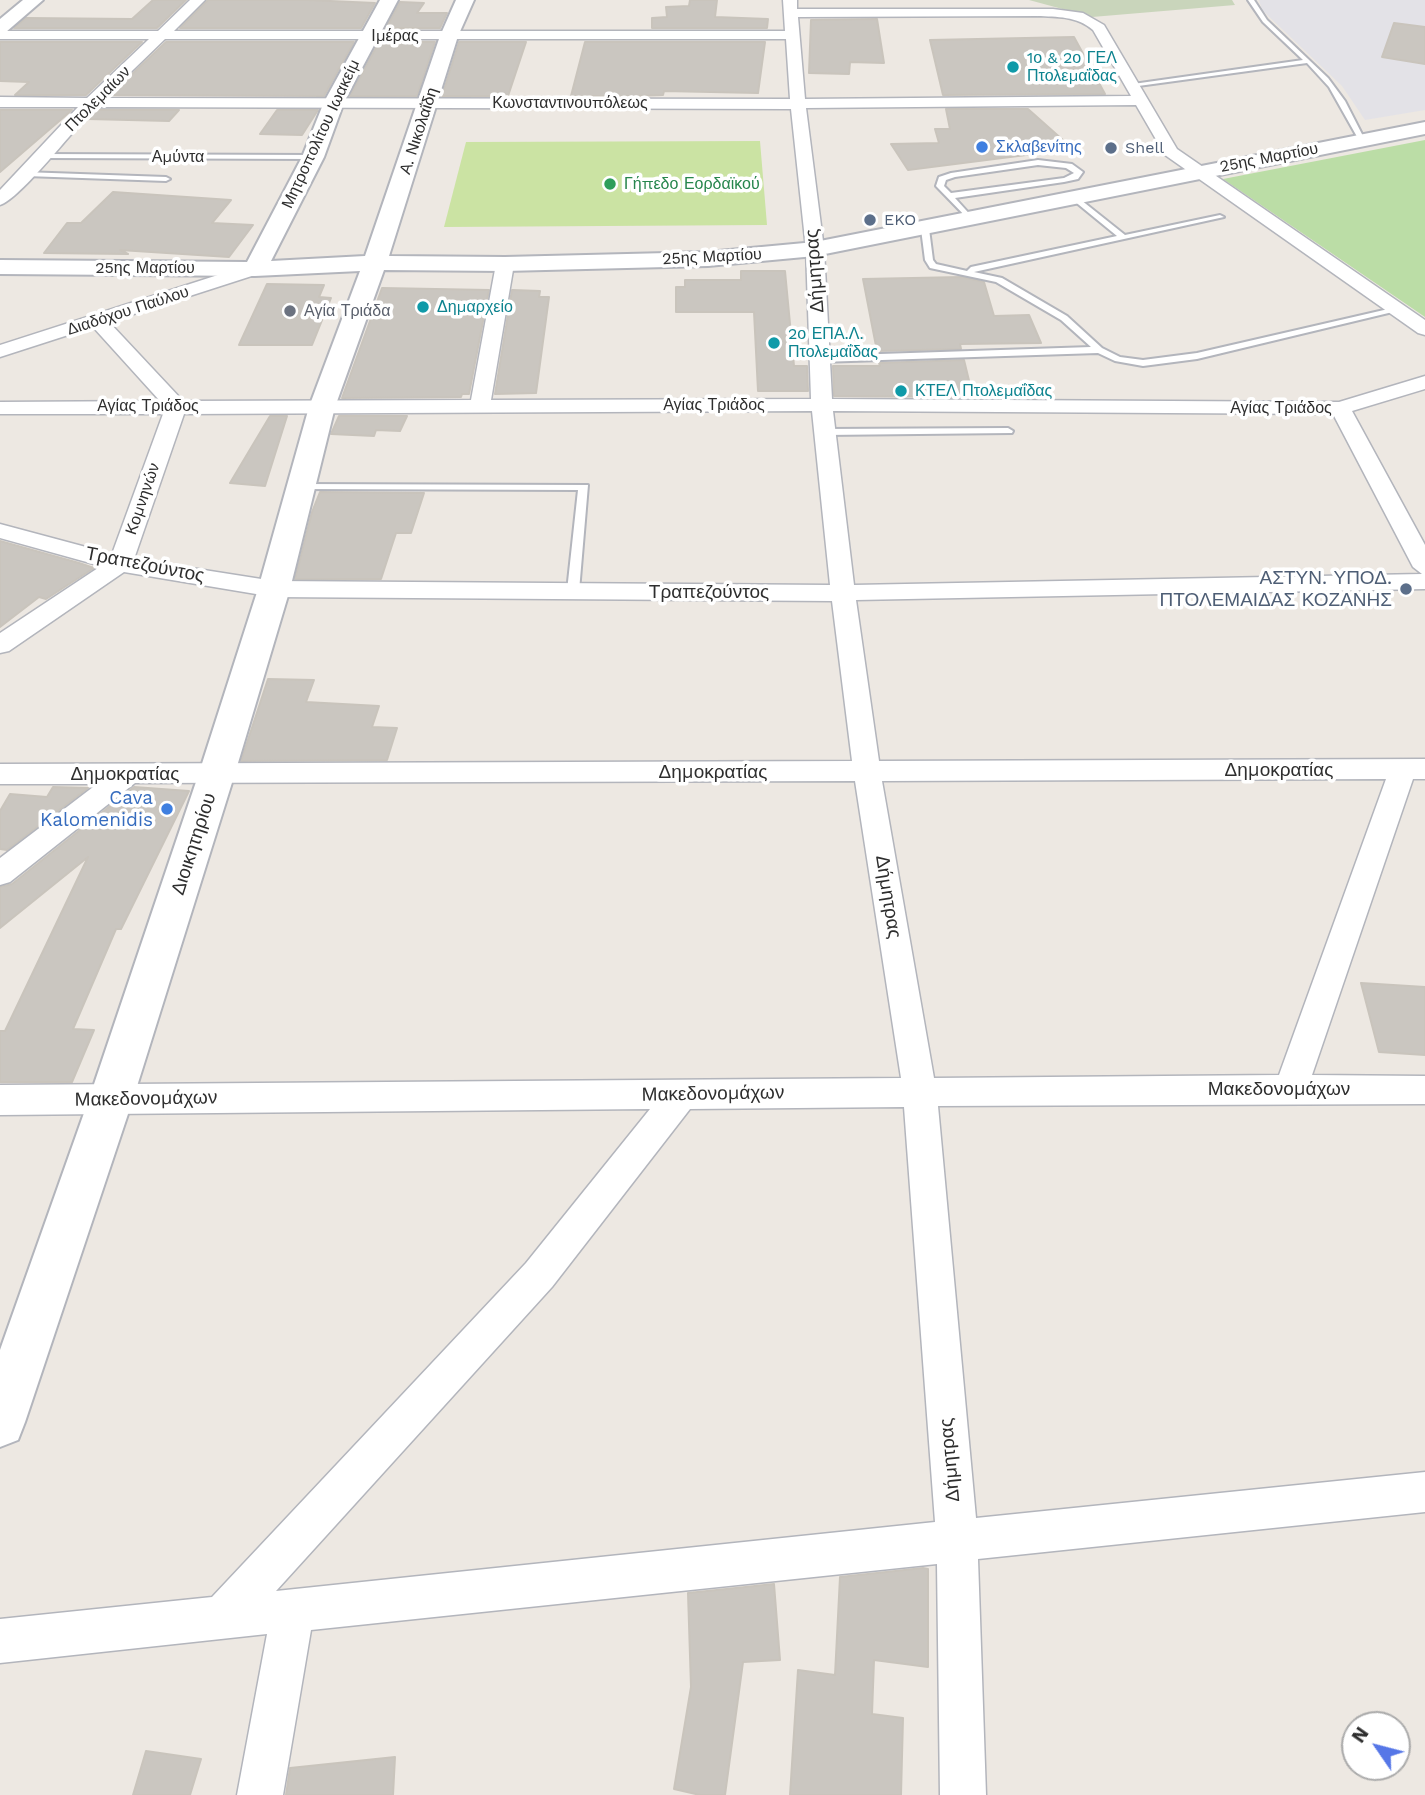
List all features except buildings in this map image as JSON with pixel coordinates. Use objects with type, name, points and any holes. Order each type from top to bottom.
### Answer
[{"type":"street","points":[[0,28],[34,0]]},
{"type":"street","name":"Πτολεμαίων","points":[[0,200],[44,156],[91,102],[198,0]]},
{"type":"street","name":"Μητροπολίτου Ιωακείμ","points":[[255,268],[313,157],[334,102],[389,0]]},
{"type":"street","name":"Α. Νικολαΐδη","points":[[375,264],[449,36],[465,0]]},
{"type":"street","points":[[790,6],[1037,12],[1093,21],[1171,152],[1425,329]]},
{"type":"street","name":"Δήμητρας","points":[[790,6],[797,104],[815,249],[824,418],[843,593],[867,771],[920,1092],[957,1540],[963,1795]]},
{"type":"street","name":"Ιμέρας","points":[[0,35],[791,35]]},
{"type":"street","name":"Κωνσταντινουπόλεως","points":[[0,102],[797,104],[1137,93]]},
{"type":"street","name":"25ης Μαρτίου","points":[[0,267],[255,268],[505,264],[708,259],[815,249],[925,229],[1420,127]]},
{"type":"street","name":"Διοικητηρίου","points":[[0,1422],[111,1099],[217,774],[274,589],[321,407],[375,264]]},
{"type":"street","points":[[480,405],[505,264]]},
{"type":"street","name":"Διαδόχου Παύλου","points":[[0,351],[255,268]]},
{"type":"street","points":[[97,320],[176,406]]},
{"type":"street","name":"Αγίας Τριάδος","points":[[0,408],[480,405],[824,418],[1340,408],[1425,382]]},
{"type":"street","name":"Κομνηνών","points":[[120,564],[176,406]]},
{"type":"street","points":[[1340,408],[1425,567]]},
{"type":"street","name":"Τραπεζούντος","points":[[0,531],[120,564],[274,589],[843,593],[1425,581]]},
{"type":"street","points":[[0,645],[120,564]]},
{"type":"street","points":[[1290,1089],[1414,769]]},
{"type":"street","name":"Δημοκρατίας","points":[[0,774],[1414,769]]},
{"type":"street","points":[[0,874],[128,774]]},
{"type":"street","name":"Μακεδονομάχων","points":[[0,1100],[1425,1090]]},
{"type":"street","points":[[223,1617],[539,1275],[682,1094]]},
{"type":"street","points":[[0,1641],[1425,1492]]},
{"type":"street","points":[[260,1795],[293,1612]]},
{"type":"lane","points":[[1251,0],[1268,22],[1327,81],[1363,140]]},
{"type":"lane","points":[[1137,93],[1309,61]]},
{"type":"lane","name":"Αμύντα","points":[[44,156],[313,157]]},
{"type":"lane","points":[[949,196],[1064,180],[1075,177],[1079,172],[1070,165],[1053,162],[954,175],[940,182],[949,196],[971,219]]},
{"type":"lane","points":[[26,174],[166,179]]},
{"type":"lane","points":[[1076,198],[1122,236]]},
{"type":"lane","points":[[963,271],[1220,217]]},
{"type":"lane","points":[[925,229],[930,264],[940,269],[963,271],[999,280],[1064,318],[1100,350],[1129,362],[1169,361],[1397,310]]},
{"type":"lane","points":[[820,359],[1100,350]]},
{"type":"lane","points":[[824,418],[1008,431]]},
{"type":"lane","points":[[301,487],[584,487],[573,591]]},
{"type":"shaded area","points":[[1259,0],[1425,0],[1425,110],[1365,120],[1342,86],[1262,10]]},
{"type":"green space","points":[[1029,0],[1232,0],[1235,5],[1092,17]]},
{"type":"green space","points":[[1425,140],[1425,317],[1223,179]]},
{"type":"green space","name":"Γήπεδο Εορδαϊκού","points":[[760,141],[767,225],[444,227],[466,142]]},
{"type":"place","name":"1ο & 2ο ΓΕΛ Πτολεμαΐδας","points":[[1013,67]]},
{"type":"place","name":"Σκλαβενίτης","points":[[982,147]]},
{"type":"place","name":"Shell","points":[[1111,148]]},
{"type":"place","name":"Γήπεδο Εορδαϊκού","points":[[610,184]]},
{"type":"place","name":"EKO","points":[[870,220]]},
{"type":"place","name":"Δημαρχείο","points":[[423,307]]},
{"type":"place","name":"Αγία Τριάδα","points":[[290,311]]},
{"type":"place","name":"2ο ΕΠΑ.Λ. Πτολεμαΐδας","points":[[774,343]]},
{"type":"place","name":"ΚΤΕΛ Πτολεμαΐδας","points":[[901,391]]},
{"type":"place","name":"ΑΣΤΥΝ. ΥΠΟΔ. ΠΤΟΛΕΜΑΙΔΑΣ ΚΟΖΑΝΗΣ","points":[[1406,589]]},
{"type":"place","name":"Cava Kalomenidis","points":[[167,809]]}]
